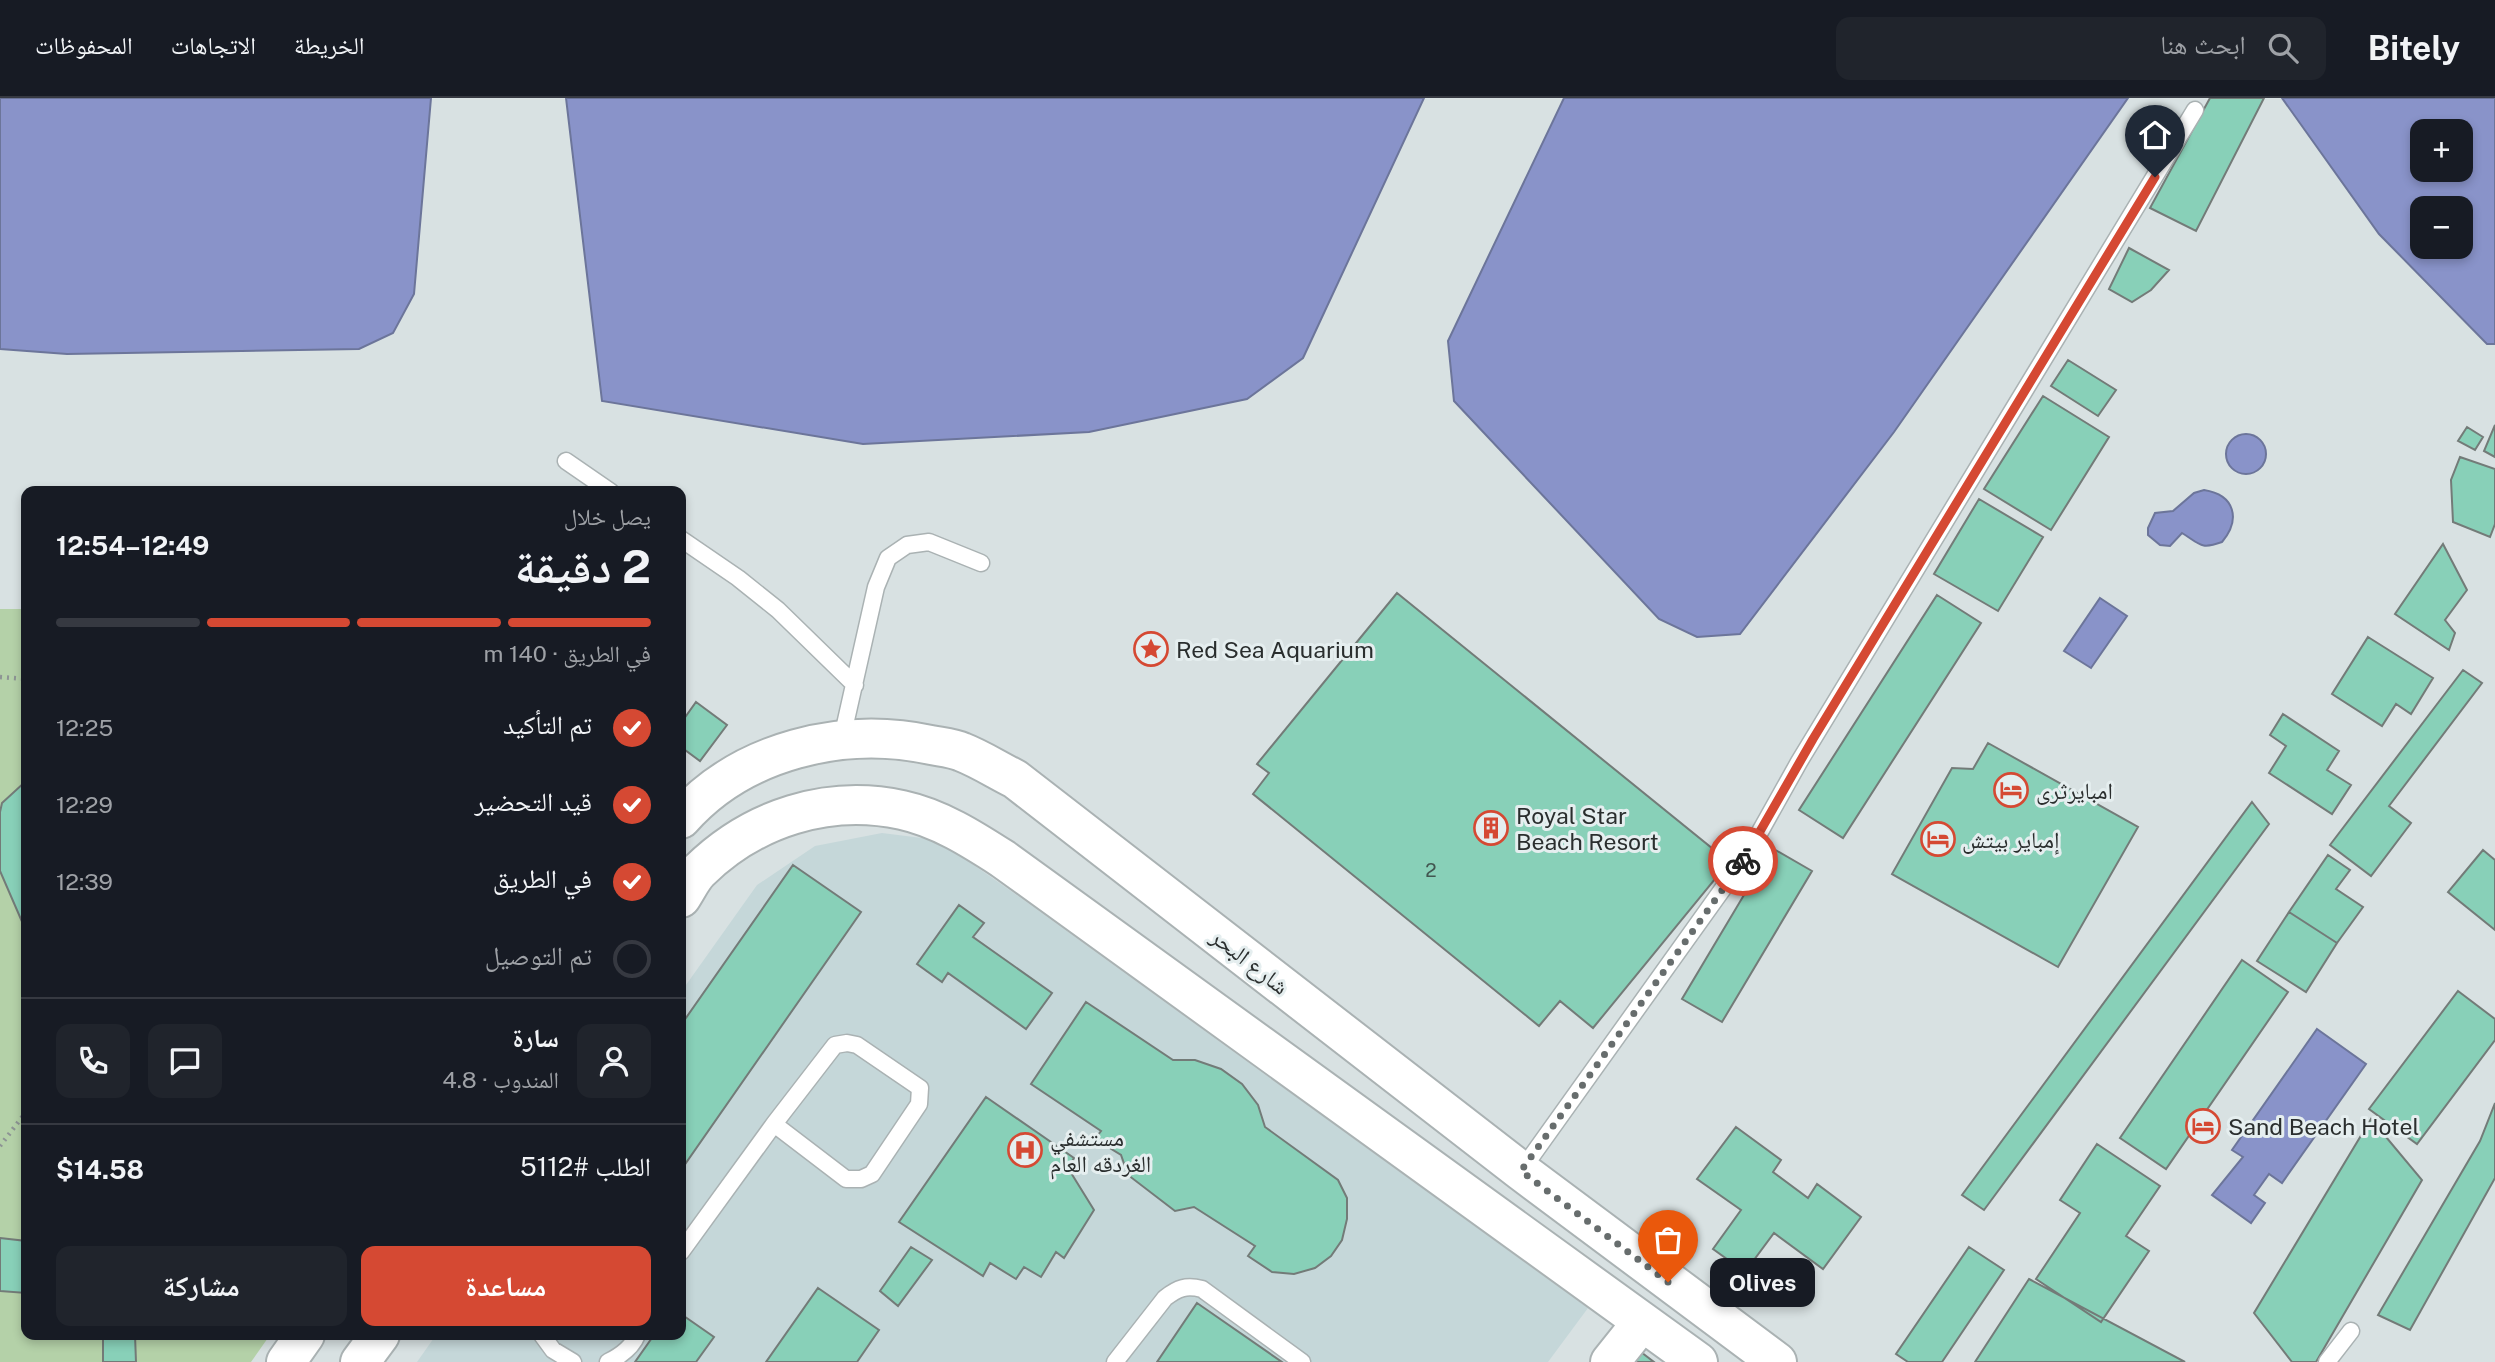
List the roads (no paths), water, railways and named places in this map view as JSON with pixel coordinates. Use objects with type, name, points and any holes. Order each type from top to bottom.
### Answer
[{"type":"main road","name":"شارع البحر","points":[[686,813],[737,774],[788,750],[842,738],[902,738],[961,751],[1014,779],[1521,1171],[1777,1362]]},
{"type":"main road","points":[[686,890],[697,873],[740,836],[792,814],[847,804],[903,810],[955,829],[1003,859],[1698,1362]]},
{"type":"main road","points":[[1610,1362],[1642,1322]]},
{"type":"main road","points":[[286,1362],[301,1340]]},
{"type":"main road","points":[[360,1362],[376,1340]]},
{"type":"lane","points":[[1521,1171],[1747,855],[1806,751],[2195,110]]},
{"type":"lane","points":[[566,461],[602,486]]},
{"type":"lane","points":[[686,542],[738,578],[778,610],[855,685]]},
{"type":"lane","points":[[842,738],[876,587],[888,558],[907,545],[929,542],[981,563]]},
{"type":"lane","points":[[686,1245],[774,1124],[835,1045],[858,1045],[920,1088],[919,1104],[872,1174],[861,1179],[846,1179],[774,1124]]},
{"type":"lane","points":[[1115,1362],[1165,1298],[1176,1289],[1189,1286],[1202,1289],[1302,1362]]},
{"type":"lane","points":[[2327,1362],[2351,1331]]},
{"type":"lane","points":[[608,1362],[622,1354],[635,1340]]},
{"type":"lane","points":[[549,1356],[573,1362]]},
{"type":"water","points":[[0,98],[431,98],[414,294],[393,333],[359,349],[67,354],[0,349]]},
{"type":"water","points":[[566,98],[1424,98],[1303,358],[1247,399],[1089,432],[863,444],[602,401]]},
{"type":"water","points":[[1564,98],[2128,98],[1894,432],[1740,634],[1697,637],[1659,619],[1454,401],[1448,341]]},
{"type":"water","points":[[2282,98],[2495,98],[2495,344],[2487,344],[2379,234]]},
{"type":"water","points":[[2246,434],[2254,435],[2260,440],[2265,446],[2265,462],[2260,468],[2254,473],[2246,474],[2238,473],[2232,468],[2227,462],[2226,454],[2227,446],[2232,440],[2238,435]]},
{"type":"water","points":[[2204,490],[2223,497],[2232,509],[2232,525],[2222,542],[2204,546],[2182,533],[2170,546],[2160,545],[2148,535],[2148,528],[2155,513],[2173,511],[2194,493]]},
{"type":"water","points":[[2100,598],[2127,616],[2091,668],[2064,651]]},
{"type":"water","points":[[2317,1029],[2366,1064],[2282,1183],[2269,1174],[2254,1195],[2265,1203],[2251,1223],[2212,1195],[2243,1157],[2232,1150]]},
{"type":"place","name":"Red Sea Aquarium","points":[[1151,649]]},
{"type":"place","name":"امبايرثرى","points":[[2011,790]]},
{"type":"place","name":"Royal Star Beach Resort","points":[[1491,828]]},
{"type":"place","name":"إمباير بيتش","points":[[1938,839]]},
{"type":"place","name":"Sand Beach Hotel","points":[[2203,1126]]},
{"type":"place","name":"مستشفي الغردقه العام","points":[[1025,1150]]},
{"type":"place","name":"Olives","points":[[1668,1282]]}]
